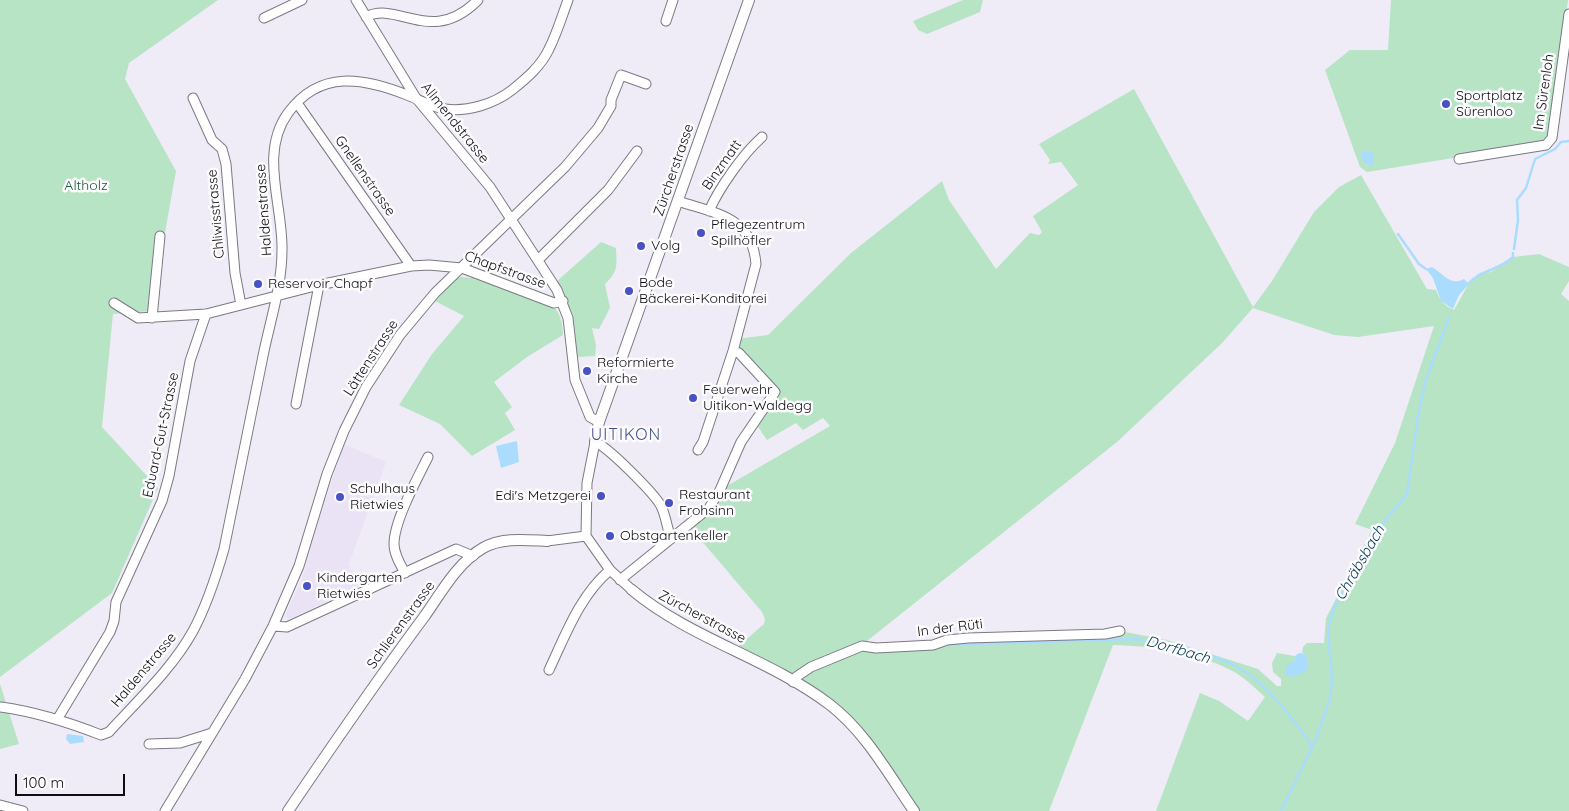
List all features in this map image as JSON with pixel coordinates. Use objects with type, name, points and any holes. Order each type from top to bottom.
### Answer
[{"type":"street","points":[[264,18],[302,0]]},
{"type":"street","name":"Allmendstrasse","points":[[356,0],[416,98],[490,187],[539,259],[563,301],[568,321],[575,380],[590,417],[599,422]]},
{"type":"street","points":[[366,17],[381,12],[421,22],[439,22],[459,15],[478,0]]},
{"type":"street","name":"Haldenstrasse","points":[[58,718],[101,735],[109,732],[167,668],[192,632],[213,586],[224,549],[277,296],[282,251],[274,151],[282,121],[297,102],[326,84],[353,79],[379,84],[446,109],[471,109],[501,99],[528,78],[539,65],[549,49],[568,0]]},
{"type":"street","points":[[666,21],[673,0]]},
{"type":"street","name":"Zürcherstrasse","points":[[749,0],[599,422],[587,483],[586,536],[610,570],[653,607],[679,623],[793,682],[830,705],[862,737],[914,811]]},
{"type":"street","name":"Im Sürenloh","points":[[1459,159],[1550,142],[1569,14]]},
{"type":"street","name":"Lättenstrasse","points":[[165,811],[245,679],[273,626],[299,566],[327,474],[344,431],[366,387],[400,335],[435,293],[565,167],[598,128],[611,106],[611,100],[621,75],[646,84]]},
{"type":"street","name":"Chliwisstrasse","points":[[193,98],[212,140],[222,149],[226,164],[235,273],[241,305]]},
{"type":"street","name":"Gnellenstrasse","points":[[297,102],[411,266]]},
{"type":"street","name":"Binzmatt","points":[[709,212],[713,201],[752,146],[762,137]]},
{"type":"street","points":[[539,259],[608,190],[637,151]]},
{"type":"street","points":[[678,201],[729,219],[747,232],[755,253],[756,264],[733,351],[704,442],[698,450]]},
{"type":"street","points":[[152,318],[160,236]]},
{"type":"street","name":"Chapfstrasse","points":[[114,304],[138,318],[206,314],[319,285],[411,266],[448,265],[462,268],[554,303],[563,301]]},
{"type":"street","points":[[296,404],[319,285]]},
{"type":"street","name":"Eduard-Gut-Strasse","points":[[58,718],[110,632],[114,621],[116,602],[162,501],[169,476],[190,361],[206,314]]},
{"type":"street","points":[[620,580],[709,508],[720,490],[741,442],[775,392],[739,353],[733,351]]},
{"type":"street","points":[[594,442],[607,449],[656,498],[665,516],[671,539]]},
{"type":"street","points":[[405,573],[396,555],[394,544],[396,532],[428,457]]},
{"type":"street","name":"Schlierenstrasse","points":[[288,811],[402,645],[457,571],[473,556],[485,547],[507,540],[547,541],[586,536]]},
{"type":"street","points":[[273,626],[287,627],[456,549],[473,556]]},
{"type":"street","points":[[549,670],[583,602],[600,578],[610,570]]},
{"type":"street","name":"In der Rüti","points":[[793,682],[796,676],[811,667],[862,646],[876,648],[933,645],[947,640],[968,638],[1105,634],[1120,631]]},
{"type":"street","points":[[1,706],[58,718]]},
{"type":"street","points":[[149,744],[180,743],[212,733]]},
{"type":"street","points":[[0,805],[23,811]]},
{"type":"shaded area","points":[[344,444],[386,462],[349,564],[358,586],[288,620],[285,616],[303,576],[314,534]]},
{"type":"green space","name":"Altholz","points":[[0,0],[218,0],[129,63],[125,79],[176,171],[151,311],[113,314],[102,427],[158,488],[112,593],[0,677]]},
{"type":"green space","points":[[963,0],[983,0],[980,12],[927,34],[918,30],[913,21]]},
{"type":"green space","name":"Sportplatz Sürenloo","points":[[1391,0],[1568,0],[1550,138],[1545,143],[1367,172],[1360,167],[1325,70],[1350,50],[1388,50]]},
{"type":"green space","points":[[1134,89],[1253,307],[1272,281],[1314,212],[1339,187],[1361,175],[1427,289],[1436,290],[1442,302],[1454,310],[1469,283],[1478,274],[1491,272],[1513,257],[1539,254],[1569,267],[1569,281],[1561,294],[1569,301],[1569,811],[1156,811],[1200,693],[1219,701],[1248,721],[1265,697],[1236,673],[1207,660],[1160,649],[1113,645],[1049,811],[914,811],[862,737],[830,705],[734,650],[764,624],[765,619],[762,612],[689,526],[720,490],[830,426],[823,418],[803,430],[796,423],[767,440],[754,421],[775,392],[739,353],[736,339],[768,335],[851,253],[942,181],[949,200],[996,269],[1030,233],[1039,235],[1042,232],[1033,216],[1078,185],[1061,162],[1048,164],[1050,160],[1039,144]],"holes":[[[1253,308],[1334,335],[1358,337],[1434,326],[1395,443],[1355,524],[1372,530],[1326,618],[1324,643],[1307,643],[1303,647],[1302,653],[1306,654],[1286,675],[1294,663],[1295,656],[1277,653],[1272,663],[1273,672],[1281,679],[1281,686],[1277,686],[1258,669],[1167,640],[1120,631],[862,645],[1117,442],[1222,343]]]},
{"type":"green space","points":[[601,242],[616,248],[616,268],[605,284],[610,308],[599,329],[592,328],[596,345],[595,356],[578,357],[575,353],[573,315],[557,281]]},
{"type":"green space","points":[[461,277],[474,278],[555,308],[560,317],[563,331],[563,335],[527,357],[494,382],[512,407],[505,413],[515,430],[472,456],[440,424],[399,405],[432,354],[464,316],[435,301],[456,279]]},
{"type":"green space","points":[[0,684],[19,744],[0,749]]},
{"type":"water","points":[[1362,151],[1374,153],[1373,166],[1365,164],[1360,155]]},
{"type":"water","points":[[1432,267],[1451,280],[1459,281],[1464,279],[1469,284],[1459,295],[1453,309],[1441,301],[1433,278],[1426,269]]},
{"type":"water","points":[[517,441],[519,462],[501,468],[496,446]]},
{"type":"water","points":[[1299,653],[1306,654],[1308,667],[1303,673],[1291,677],[1286,675],[1285,667],[1289,663],[1294,663],[1295,656]]},
{"type":"water","points":[[67,734],[83,736],[84,742],[70,744],[66,739]]},
{"type":"waterway","points":[[1514,249],[1518,220],[1517,200],[1526,188],[1535,159],[1555,149],[1561,142],[1569,141]]},
{"type":"waterway","points":[[1398,234],[1419,264],[1426,269]]},
{"type":"waterway","points":[[1469,283],[1479,275],[1507,262],[1513,257],[1513,253]]},
{"type":"waterway","name":"Chräbsbach","points":[[1281,811],[1316,739],[1330,699],[1332,678],[1328,629],[1333,610],[1379,528],[1407,494],[1418,416],[1425,383],[1449,317]]},
{"type":"waterway","name":"Dorfbach","points":[[947,645],[1137,639],[1204,653],[1230,663],[1251,676],[1280,704],[1312,746]]},
{"type":"place","name":"Sportplatz Sürenloo","points":[[1446,104]]},
{"type":"place","name":"Pflegezentrum Spilhöfler","points":[[701,233]]},
{"type":"place","name":"Volg","points":[[641,246]]},
{"type":"place","name":"Reservoir Chapf","points":[[258,284]]},
{"type":"place","name":"Bode Bäckerei-Konditorei","points":[[629,291]]},
{"type":"place","name":"Reformierte Kirche","points":[[587,371]]},
{"type":"place","name":"Feuerwehr Uitikon-Waldegg","points":[[693,398]]},
{"type":"place","name":"Edi's Metzgerei","points":[[601,496]]},
{"type":"place","name":"Schulhaus Rietwies","points":[[340,497]]},
{"type":"place","name":"Restaurant Frohsinn","points":[[669,503]]},
{"type":"place","name":"Obstgartenkeller","points":[[610,536]]},
{"type":"place","name":"Kindergarten Rietwies","points":[[307,586]]},
{"type":"district","name":"UITIKON","points":[[626,435]]}]
